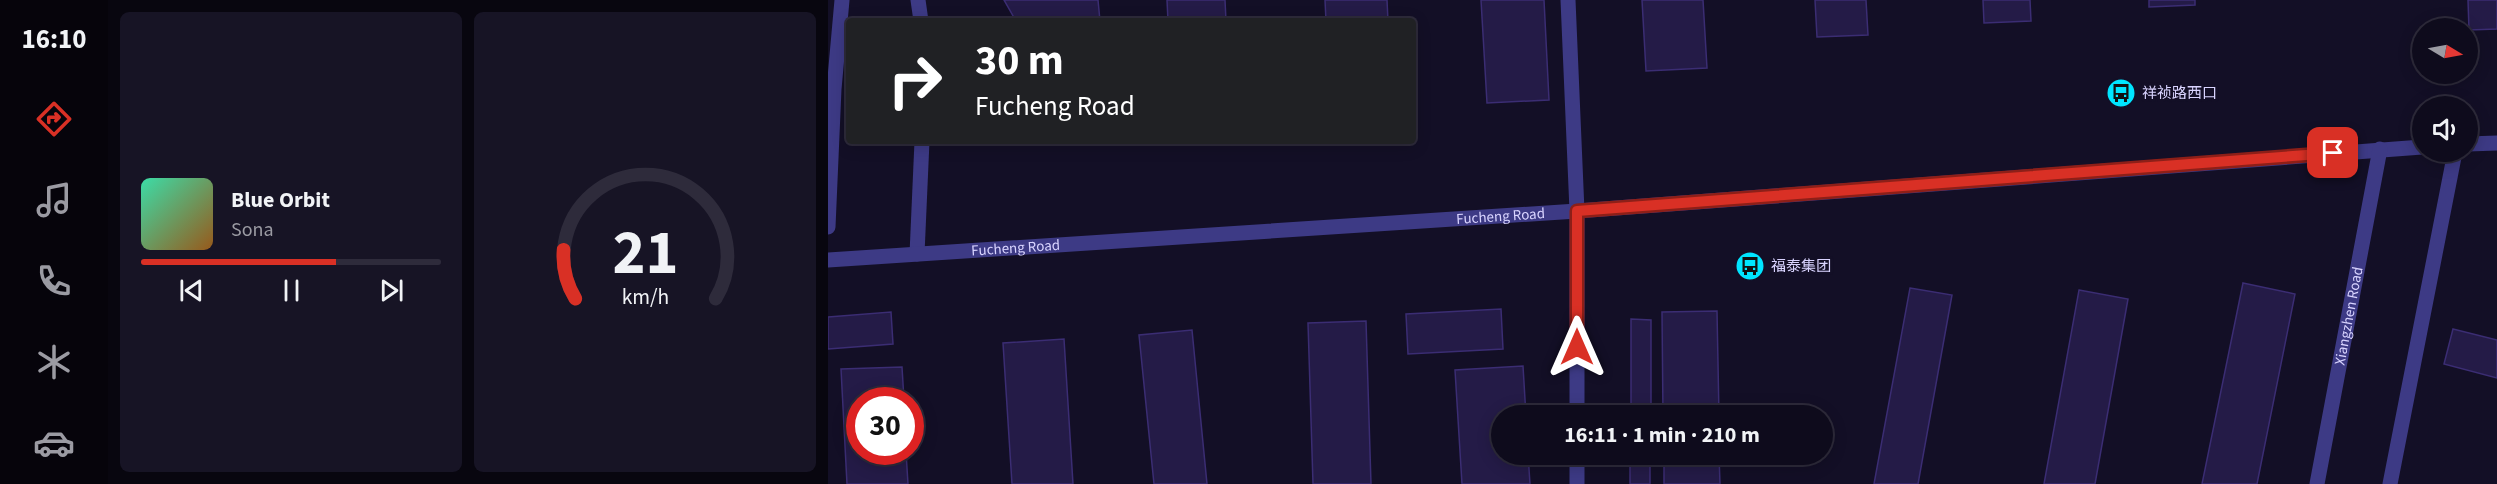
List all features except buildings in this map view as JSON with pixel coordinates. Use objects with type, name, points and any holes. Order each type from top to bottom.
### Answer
[{"type":"street","points":[[828,227],[835,78],[842,0]]},
{"type":"street","points":[[918,0],[921,18]]},
{"type":"street","points":[[1568,0],[1577,211],[1577,405]]},
{"type":"street","points":[[2478,143],[2497,142]]},
{"type":"street","points":[[917,254],[922,144]]},
{"type":"street","name":"Fucheng Road","points":[[828,260],[1577,211],[2412,147]]},
{"type":"street","name":"Xiangzhen Road","points":[[2317,484],[2380,149]]},
{"type":"street","points":[[2390,484],[2454,162]]},
{"type":"street","points":[[1577,465],[1578,484]]},
{"type":"place","name":"祥祯路西口","points":[[2121,93]]},
{"type":"place","name":"福泰集团","points":[[1750,266]]},
{"type":"route","points":[[1577,347],[1577,211],[2333,153]]}]
